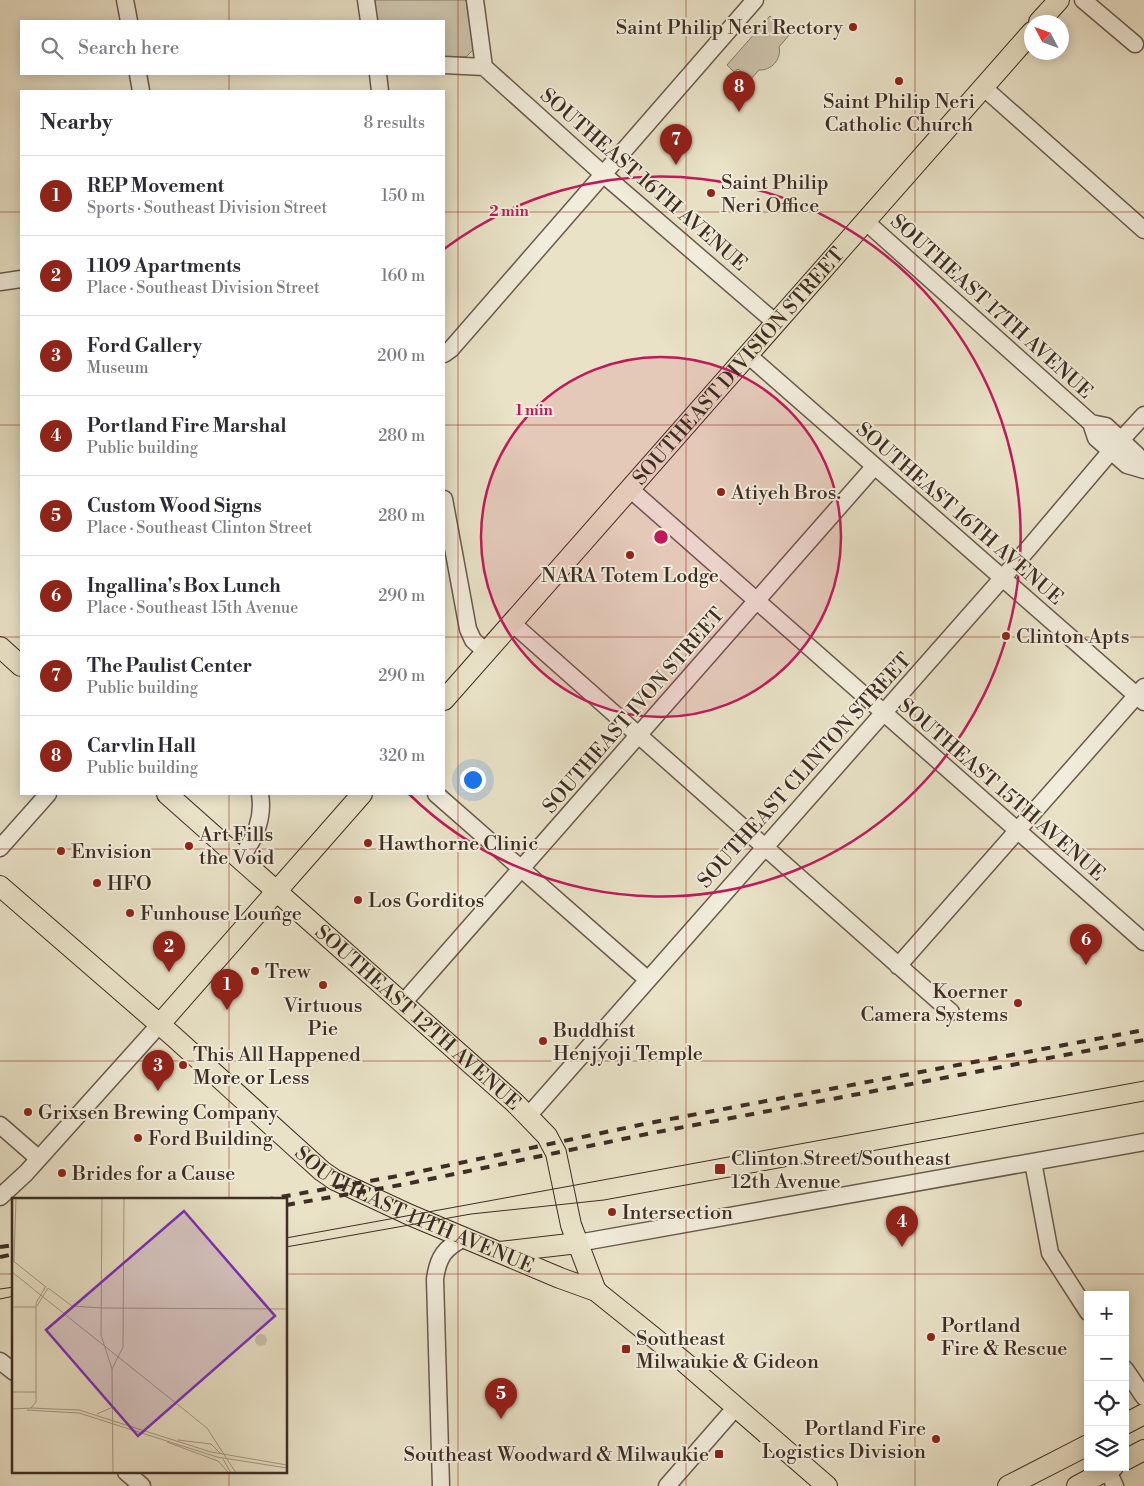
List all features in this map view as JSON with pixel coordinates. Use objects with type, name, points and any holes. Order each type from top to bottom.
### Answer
[{"type":"main road","points":[[1046,15],[1059,0]]},
{"type":"main road","name":"SOUTHEAST DIVISION STREET","points":[[445,699],[1024,41]]},
{"type":"main road","points":[[0,648],[20,665]]},
{"type":"main road","name":"SOUTHEAST 12TH AVENUE","points":[[168,795],[403,1003],[528,1116],[547,1136],[556,1153],[571,1225],[596,1291]]},
{"type":"main road","points":[[160,1025],[361,795]]},
{"type":"main road","name":"SOUTHEAST 11TH AVENUE","points":[[0,886],[160,1025],[322,1171],[335,1180],[465,1238],[596,1291]]},
{"type":"main road","points":[[498,1252],[578,1243]]},
{"type":"main road","points":[[596,1291],[684,1361],[827,1486]]},
{"type":"main road","points":[[1129,1422],[1144,1414]]},
{"type":"main road","points":[[1008,1486],[1084,1447]]},
{"type":"main road","points":[[1129,1458],[1144,1450]]},
{"type":"main road","points":[[1077,1486],[1110,1473]]},
{"type":"street","points":[[125,0],[128,20]]},
{"type":"street","points":[[366,0],[369,20]]},
{"type":"street","points":[[445,65],[484,67],[475,0]]},
{"type":"street","points":[[445,353],[604,175],[755,0]]},
{"type":"street","points":[[1083,0],[1135,44]]},
{"type":"street","name":"SOUTHEAST 16TH AVENUE","points":[[484,67],[604,175],[776,323]]},
{"type":"street","points":[[138,75],[141,90]]},
{"type":"street","points":[[378,75],[380,90]]},
{"type":"street","points":[[983,87],[1144,230]]},
{"type":"street","name":"SOUTHEAST 17TH AVENUE","points":[[865,221],[1090,423],[1096,438],[1116,446],[1127,465],[1144,469]]},
{"type":"street","points":[[0,282],[20,279]]},
{"type":"street","name":"SOUTHEAST 16TH AVENUE","points":[[748,354],[1002,578],[1142,694]]},
{"type":"street","name":"SOUTHEAST CLINTON STREET","points":[[528,1116],[1144,415]]},
{"type":"street","name":"SOUTHEAST IVON STREET","points":[[403,1003],[874,467]]},
{"type":"street","name":"SOUTHEAST 15TH AVENUE","points":[[630,489],[1144,942]]},
{"type":"street","points":[[445,504],[468,629],[473,640],[486,652]]},
{"type":"street","points":[[512,623],[951,1012]]},
{"type":"street","points":[[898,966],[1017,830],[1142,694]]},
{"type":"street","points":[[0,848],[47,795]]},
{"type":"street","points":[[240,858],[250,846],[258,827],[260,795]]},
{"type":"street","points":[[437,795],[648,980]]},
{"type":"street","points":[[0,1197],[16,1184],[160,1025]]},
{"type":"street","points":[[0,1125],[38,1158]]},
{"type":"street","points":[[578,1243],[1144,1142]]},
{"type":"street","points":[[1033,1162],[1050,1253],[1084,1306]]},
{"type":"street","points":[[441,1486],[435,1279],[440,1259],[445,1250],[465,1238]]},
{"type":"street","points":[[0,1361],[12,1370]]},
{"type":"street","points":[[1129,1375],[1144,1397]]},
{"type":"street","points":[[667,1486],[736,1407]]},
{"type":"street","points":[[128,1474],[142,1486]]},
{"type":"shaded area","points":[[374,0],[466,0],[473,50],[466,57],[445,57],[445,20],[377,20]]},
{"type":"shaded area","points":[[770,16],[790,34],[779,47],[779,56],[775,63],[768,69],[759,70],[750,80],[738,69],[734,72],[727,65]]},
{"type":"tram line","points":[[288,1238],[1144,1081]]},
{"type":"tram line","points":[[288,1247],[471,1214],[604,1200],[1144,1101]]},
{"type":"tram line","points":[[0,1289],[12,1287]]},
{"type":"tram line","points":[[0,1299],[12,1296]]},
{"type":"railway","points":[[275,1198],[403,1175],[644,1124],[1144,1030]]},
{"type":"railway","points":[[288,1205],[406,1184],[647,1134],[1144,1040]]},
{"type":"railway","points":[[0,1247],[12,1245]]},
{"type":"railway","points":[[0,1257],[12,1254]]},
{"type":"place","name":"Saint Philip Neri Rectory","points":[[853,27]]},
{"type":"place","name":"Saint Philip Neri Catholic Church","points":[[899,81]]},
{"type":"place","name":"Carvlin Hall","points":[[739,112]]},
{"type":"place","name":"The Paulist Center","points":[[676,165]]},
{"type":"place","name":"Saint Philip Neri Office","points":[[711,193]]},
{"type":"place","name":"Atiyeh Bros.","points":[[721,492]]},
{"type":"place","name":"NARA Totem Lodge","points":[[630,555]]},
{"type":"place","name":"Clinton Apts","points":[[1006,636]]},
{"type":"place","name":"Hawthorne Clinic","points":[[368,843]]},
{"type":"place","name":"Art Fills the Void","points":[[189,846]]},
{"type":"place","name":"Envision","points":[[61,851]]},
{"type":"place","name":"HFO","points":[[97,883]]},
{"type":"place","name":"Los Gorditos","points":[[358,900]]},
{"type":"place","name":"Funhouse Lounge","points":[[130,913]]},
{"type":"place","name":"Ingallina's Box Lunch","points":[[1086,965]]},
{"type":"place","name":"Trew","points":[[255,971]]},
{"type":"place","name":"1109 Apartments","points":[[169,972]]},
{"type":"place","name":"Virtuous Pie","points":[[323,985]]},
{"type":"place","name":"Koerner Camera Systems","points":[[1018,1003]]},
{"type":"place","name":"REP Movement","points":[[227,1010]]},
{"type":"place","name":"Buddhist Henjyoji Temple","points":[[543,1041]]},
{"type":"place","name":"This All Happened More or Less","points":[[183,1065]]},
{"type":"place","name":"Ford Gallery","points":[[158,1091]]},
{"type":"place","name":"Grixsen Brewing Company","points":[[28,1112]]},
{"type":"place","name":"Ford Building","points":[[138,1138]]},
{"type":"place","name":"Clinton Street/Southeast 12th Avenue","points":[[720,1169]]},
{"type":"place","name":"Brides for a Cause","points":[[62,1173]]},
{"type":"place","name":"Intersection","points":[[612,1212]]},
{"type":"place","name":"Portland Fire Marshal","points":[[902,1247]]},
{"type":"place","name":"Portland Fire & Rescue","points":[[931,1337]]},
{"type":"place","name":"Southeast Milwaukie & Gideon","points":[[626,1349]]},
{"type":"place","name":"Custom Wood Signs","points":[[501,1419]]},
{"type":"place","name":"Portland Fire Logistics Division","points":[[936,1439]]},
{"type":"place","name":"Southeast Woodward & Milwaukie","points":[[719,1454]]}]
